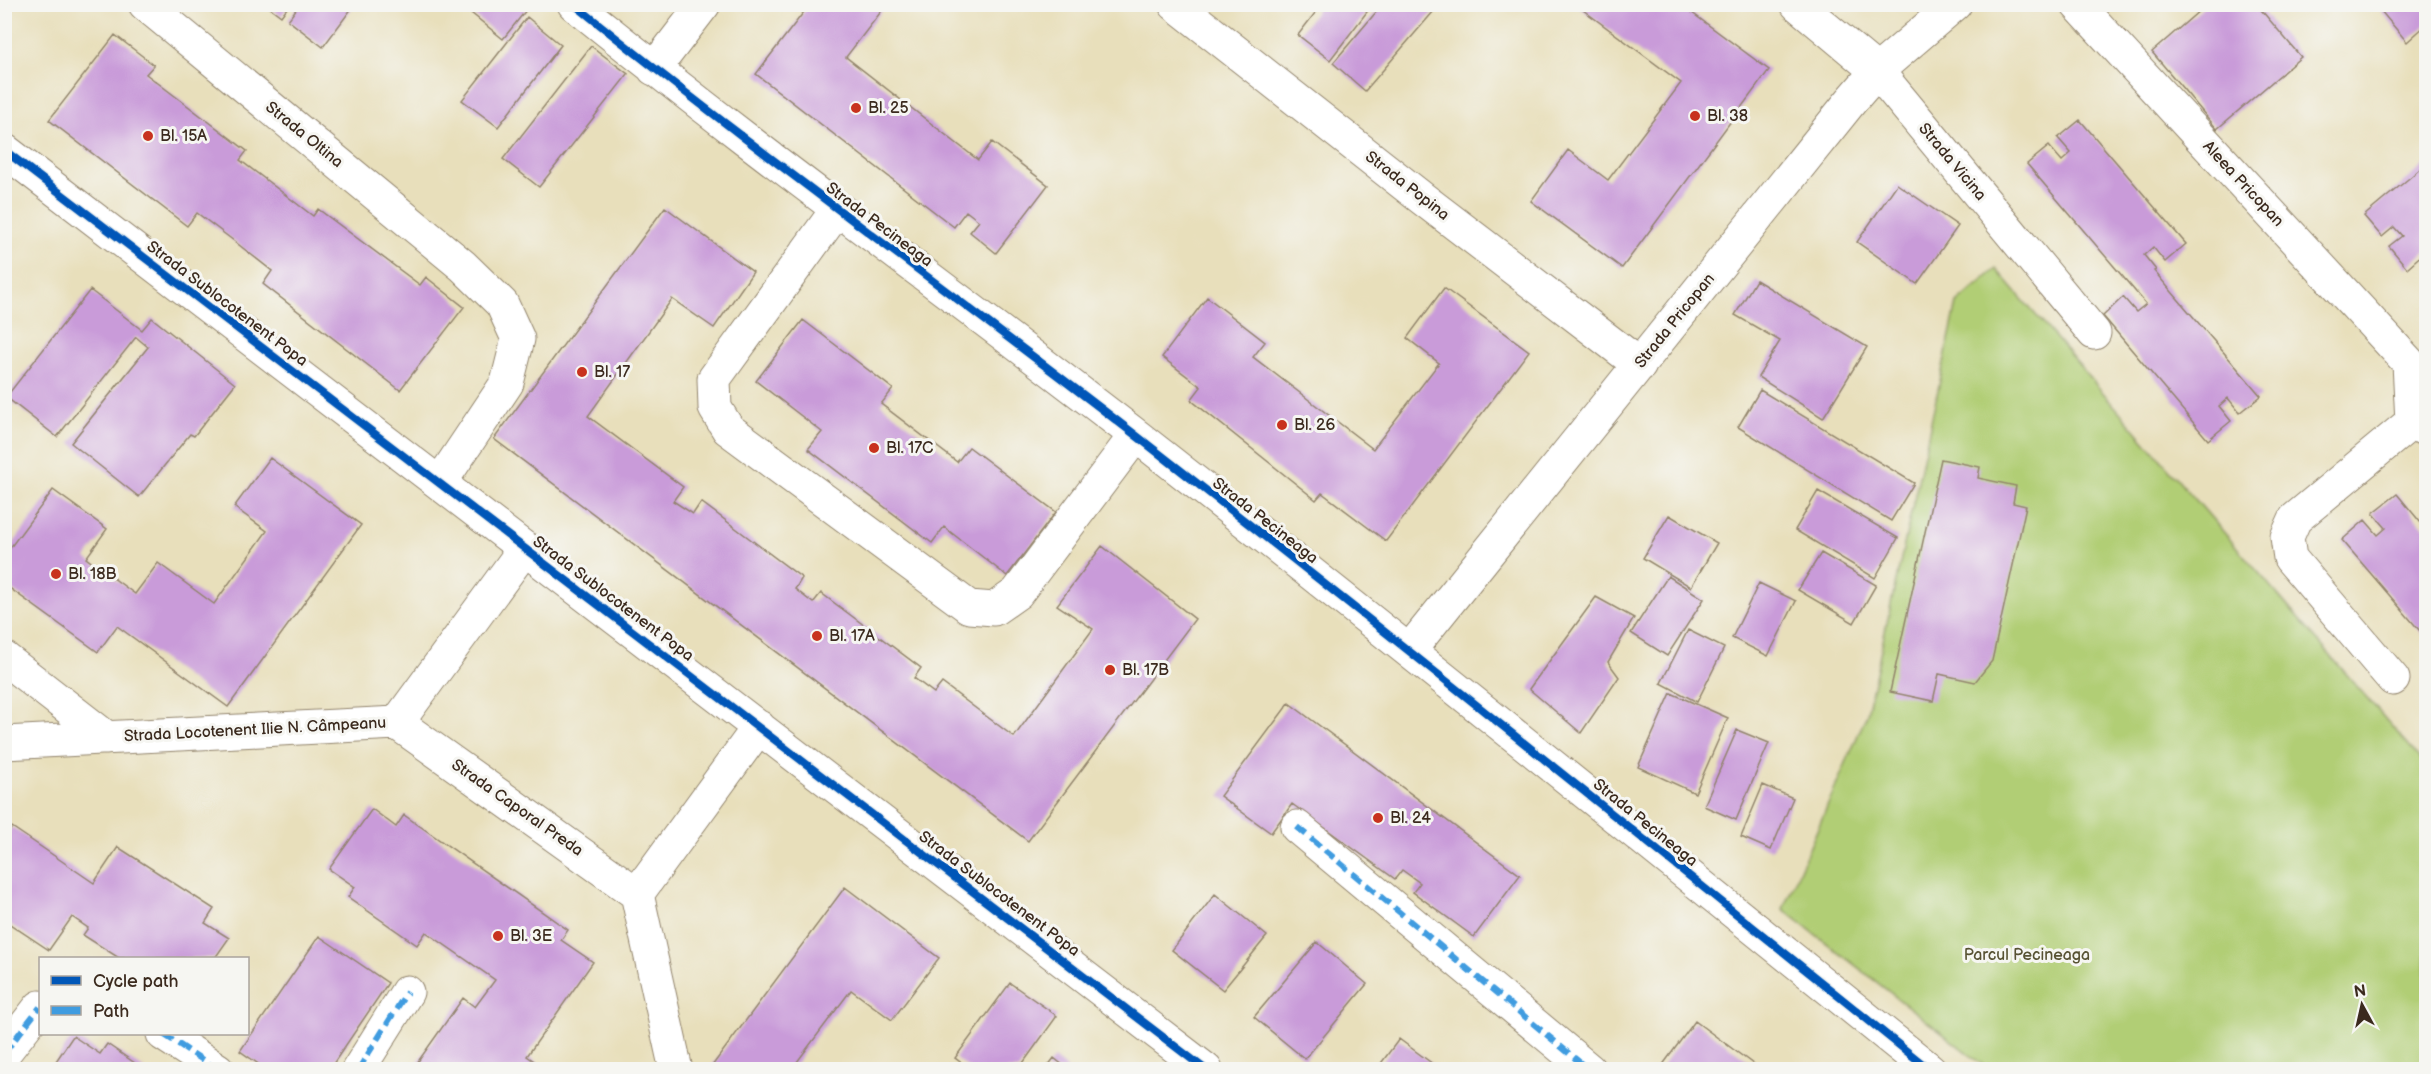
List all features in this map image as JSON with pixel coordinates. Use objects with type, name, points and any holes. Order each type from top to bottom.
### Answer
[{"type":"street","name":"Strada Oltina","points":[[145,4],[463,266],[502,304],[518,339],[507,383],[440,483]]},
{"type":"street","name":"Strada Pecineaga","points":[[574,4],[654,69],[1135,436],[1409,651],[1930,1070]]},
{"type":"street","points":[[654,69],[704,4]]},
{"type":"street","name":"Strada Popina","points":[[1175,4],[1422,199],[1640,365]]},
{"type":"street","name":"Strada Vicina","points":[[1797,4],[1877,71],[2094,333]]},
{"type":"street","name":"Strada Pricopan","points":[[1409,651],[1877,71],[1955,4]]},
{"type":"street","name":"Aleea Pricopan","points":[[2077,4],[2418,356],[2419,426]]},
{"type":"street","name":"Strada Sublocotenent Popa","points":[[4,150],[1206,1070]]},
{"type":"street","points":[[837,210],[714,379],[715,408],[728,429],[969,608],[994,609],[1017,593],[1135,436]]},
{"type":"street","points":[[2393,679],[2290,558],[2287,537],[2295,519],[2419,426]]},
{"type":"street","name":"Strada Locotenent Ilie N. Câmpeanu","points":[[4,743],[397,723],[525,548]]},
{"type":"street","points":[[4,658],[107,738]]},
{"type":"street","name":"Strada Caporal Preda","points":[[397,723],[637,894]]},
{"type":"street","points":[[676,1070],[637,894],[759,727]]},
{"type":"street","points":[[1297,828],[1589,1070]]},
{"type":"street","points":[[358,1070],[407,992]]},
{"type":"street","points":[[4,1053],[39,1008]]},
{"type":"street","points":[[165,1035],[218,1070]]},
{"type":"green space","name":"Parcul Pecineaga","points":[[1996,269],[2426,766],[2426,1069],[1988,1069],[1783,909],[1867,714],[1957,303]]},
{"type":"building","points":[[265,4],[290,4],[281,16]]},
{"type":"building","points":[[300,4],[355,4],[323,47],[288,20]]},
{"type":"building","points":[[460,4],[531,4],[503,39]]},
{"type":"building","name":"Bl. 25","points":[[810,4],[887,4],[846,57],[978,160],[992,142],[1048,185],[996,253],[970,232],[979,221],[966,211],[954,227],[756,74]]},
{"type":"building","points":[[1322,4],[1373,4],[1330,60],[1298,35]]},
{"type":"building","points":[[1383,4],[1440,4],[1365,91],[1333,63]]},
{"type":"building","name":"Bl. 38","points":[[1575,4],[1680,4],[1769,70],[1622,268],[1531,201],[1568,150],[1608,180],[1681,83]]},
{"type":"building","points":[[2207,4],[2256,4],[2301,57],[2217,129],[2152,52]]},
{"type":"building","points":[[2375,4],[2426,4],[2426,25],[2407,42]]},
{"type":"building","points":[[527,17],[561,45],[498,127],[462,100]]},
{"type":"building","points":[[115,35],[154,65],[146,74],[247,151],[240,160],[313,216],[318,209],[420,285],[426,277],[464,307],[400,390],[263,284],[272,271],[234,241],[197,213],[187,226],[49,120]]},
{"type":"building","points":[[591,46],[628,74],[539,187],[503,159]]},
{"type":"building","points":[[2080,120],[2186,244],[2165,262],[2153,247],[2144,255],[2156,270],[2154,271],[2261,396],[2240,413],[2228,398],[2219,406],[2231,421],[2208,440],[2103,316],[2123,297],[2136,312],[2146,304],[2027,164],[2049,146],[2062,161],[2071,153],[2058,138]]},
{"type":"building","points":[[2426,164],[2426,251],[2407,268],[2389,246],[2402,236],[2394,227],[2382,237],[2364,216]]},
{"type":"building","points":[[1897,184],[1958,226],[1917,284],[1857,242]]},
{"type":"building","points":[[665,207],[753,272],[714,328],[672,299],[588,416],[683,487],[673,501],[693,514],[701,502],[802,578],[795,589],[813,603],[821,593],[921,668],[914,678],[934,693],[942,683],[1014,737],[1093,629],[1057,605],[1102,546],[1195,619],[1028,841],[494,439]]},
{"type":"building","points":[[1756,280],[1867,347],[1823,418],[1758,377],[1780,341],[1735,315]]},
{"type":"building","name":"Bl. 26","points":[[1444,288],[1529,351],[1386,541],[1322,493],[1316,500],[1191,400],[1201,387],[1162,357],[1207,297],[1265,342],[1253,357],[1373,449],[1439,363],[1407,338]]},
{"type":"building","points":[[90,290],[142,330],[152,318],[235,384],[194,436],[190,434],[139,497],[71,443],[148,347],[136,337],[57,437],[6,397]]},
{"type":"building","name":"Bl. 17C","points":[[803,320],[893,389],[881,404],[957,462],[969,447],[1056,512],[1007,576],[944,527],[932,543],[808,449],[822,432],[756,381]]},
{"type":"building","points":[[1760,390],[1914,483],[1891,521],[1738,427]]},
{"type":"building","name":"Bl. 18B","points":[[270,458],[361,525],[228,707],[117,626],[98,652],[4,584],[4,556],[53,490],[107,529],[86,558],[135,594],[158,563],[214,604],[267,531],[234,507]]},
{"type":"building","points":[[1941,459],[1980,467],[1978,478],[2016,486],[2013,503],[2026,506],[1992,661],[1975,682],[1939,674],[1933,701],[1890,692]]},
{"type":"building","points":[[1818,491],[1898,538],[1875,578],[1795,530]]},
{"type":"building","points":[[2397,494],[2426,529],[2426,638],[2342,540],[2365,520],[2378,535],[2386,528],[2373,513]]},
{"type":"building","points":[[1669,515],[1717,543],[1691,587],[1643,558]]},
{"type":"building","points":[[1821,553],[1876,585],[1854,623],[1798,590]]},
{"type":"building","points":[[1668,576],[1704,599],[1667,656],[1631,633]]},
{"type":"building","points":[[1759,583],[1796,601],[1768,656],[1732,638]]},
{"type":"building","points":[[1596,597],[1634,618],[1608,662],[1619,677],[1581,733],[1529,689]]},
{"type":"building","points":[[1688,630],[1724,648],[1697,702],[1661,683]]},
{"type":"building","points":[[1671,693],[1728,718],[1695,793],[1638,767]]},
{"type":"building","name":"Bl. 24","points":[[1289,703],[1520,875],[1474,937],[1413,892],[1420,883],[1402,870],[1395,879],[1292,804],[1271,833],[1220,796]]},
{"type":"building","points":[[1737,730],[1769,743],[1736,820],[1704,806]]},
{"type":"building","points":[[1763,785],[1793,798],[1771,850],[1741,837]]},
{"type":"building","name":"Bl. 3E","points":[[372,809],[396,827],[404,815],[568,930],[561,940],[593,962],[527,1056],[537,1063],[532,1070],[412,1070],[463,998],[475,1007],[495,980],[426,932],[417,945],[348,897],[355,887],[329,869]]},
{"type":"building","points":[[12,827],[94,883],[118,847],[214,909],[205,923],[229,938],[216,957],[117,957],[83,935],[88,928],[72,917],[49,950],[4,920],[4,839]]},
{"type":"building","points":[[845,887],[939,958],[892,1020],[851,990],[791,1070],[709,1070]]},
{"type":"building","points":[[1215,894],[1267,936],[1223,990],[1172,950]]},
{"type":"building","points":[[319,936],[388,983],[329,1070],[267,1070],[240,1051]]},
{"type":"building","points":[[1317,942],[1367,984],[1305,1059],[1254,1017]]},
{"type":"building","points":[[1010,983],[1057,1016],[1018,1070],[971,1070],[955,1058]]},
{"type":"building","points":[[1695,1021],[1761,1070],[1659,1070]]},
{"type":"building","points":[[73,1036],[100,1054],[107,1044],[145,1070],[50,1070]]},
{"type":"building","points":[[1399,1039],[1441,1070],[1376,1070]]},
{"type":"building","points":[[1054,1058],[1069,1070],[1045,1070]]},
{"type":"marked path","points":[[1297,827],[1589,1070]]},
{"type":"marked path","points":[[358,1070],[407,992]]},
{"type":"marked path","points":[[4,1053],[39,1008]]},
{"type":"marked path","points":[[165,1035],[218,1070]]},
{"type":"cycle path","points":[[574,4],[713,114],[1238,515],[1930,1070]]},
{"type":"cycle path","points":[[4,150],[1206,1070]]},
{"type":"place","name":"Bl. 25","points":[[856,108]]},
{"type":"place","name":"Bl. 38","points":[[1695,116]]},
{"type":"place","name":"Bl. 15A","points":[[148,136]]},
{"type":"place","name":"Bl. 17","points":[[582,372]]},
{"type":"place","name":"Bl. 26","points":[[1282,425]]},
{"type":"place","name":"Bl. 17C","points":[[874,448]]},
{"type":"place","name":"Bl. 18B","points":[[56,574]]},
{"type":"place","name":"Bl. 17A","points":[[817,636]]},
{"type":"place","name":"Bl. 17B","points":[[1110,670]]},
{"type":"place","name":"Bl. 24","points":[[1378,818]]},
{"type":"place","name":"Bl. 3E","points":[[498,936]]}]
